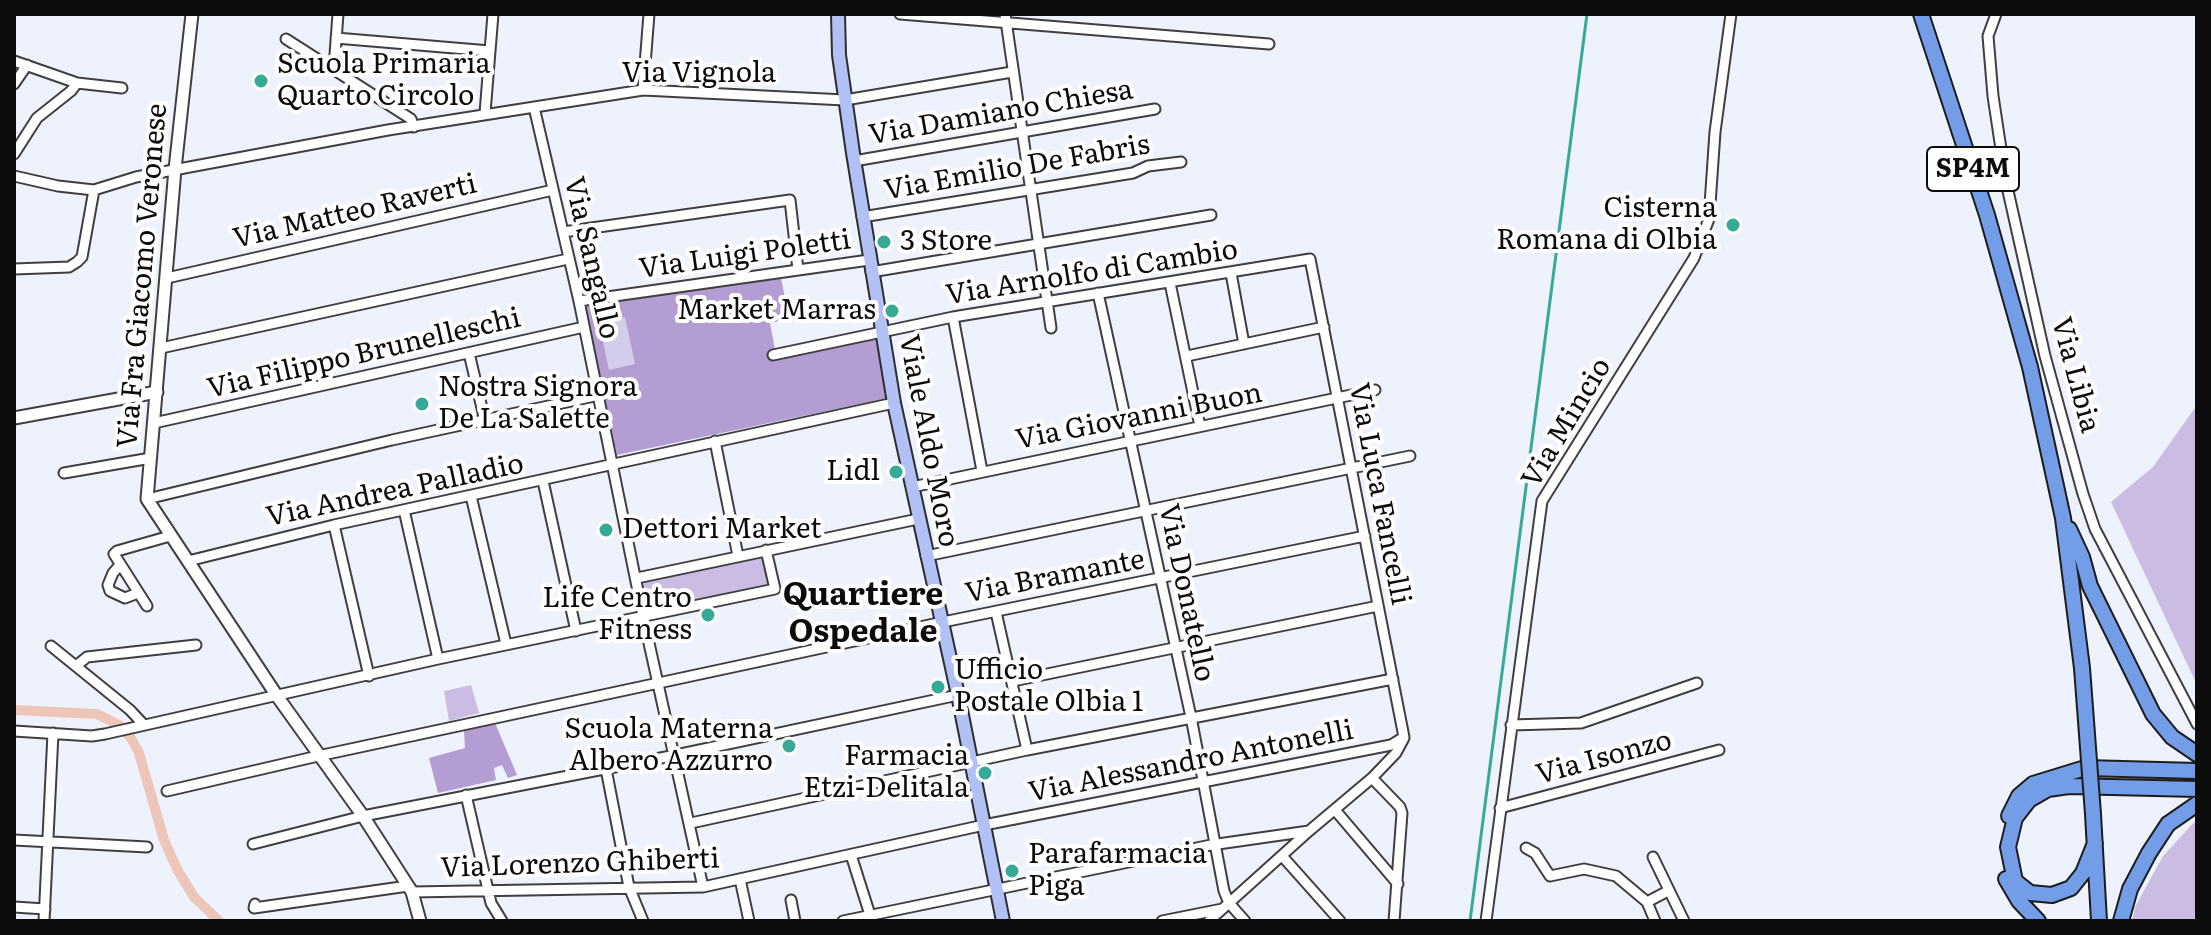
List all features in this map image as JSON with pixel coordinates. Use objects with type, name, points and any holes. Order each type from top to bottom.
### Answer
[{"type":"main road","name":"Viale Aldo Moro","points":[[838,14],[845,100],[894,403],[943,622],[1003,921]]},
{"type":"main road","name":"SP4M","points":[[1921,14],[2008,286],[2039,403],[2063,518],[2084,694],[2099,921]]},
{"type":"main road","points":[[2063,518],[2082,557],[2090,586],[2153,714],[2172,737],[2197,754]]},
{"type":"main road","points":[[2038,921],[2019,901],[2003,873],[2001,846],[2005,825],[2019,796],[2033,784],[2085,768],[2197,771]]},
{"type":"main road","points":[[2064,774],[2197,787]]},
{"type":"main road","points":[[2095,843],[2083,873],[2071,888],[2052,895],[2030,893],[2015,881],[2008,847],[2015,818],[2029,800],[2048,789],[2069,786],[2197,787]]},
{"type":"main road","points":[[2121,921],[2130,889],[2149,853],[2168,824],[2197,804]]},
{"type":"street","name":"Via Fra Giacomo Veronese","points":[[147,499],[175,169],[192,14]]},
{"type":"street","points":[[334,68],[338,14]]},
{"type":"street","points":[[485,113],[493,14]]},
{"type":"street","points":[[643,90],[649,14]]},
{"type":"street","points":[[900,14],[1005,18],[1269,44]]},
{"type":"street","name":"Via Mincio","points":[[1486,921],[1542,501],[1694,258],[1709,219],[1715,132],[1731,14]]},
{"type":"street","name":"Via Libia","points":[[1996,14],[1988,36],[2006,182],[2045,356],[2083,494],[2095,529],[2197,724]]},
{"type":"street","points":[[1005,18],[1051,328]]},
{"type":"street","points":[[336,38],[490,51]]},
{"type":"street","points":[[286,39],[411,119],[414,127]]},
{"type":"street","points":[[14,61],[77,83],[122,88]]},
{"type":"street","points":[[14,84],[27,65]]},
{"type":"street","name":"Via Vignola","points":[[94,190],[112,182],[175,169],[485,113],[643,90],[845,100],[1012,72]]},
{"type":"street","points":[[14,154],[37,118],[77,83]]},
{"type":"street","name":"Via Sangallo","points":[[534,107],[579,301],[643,616],[703,887]]},
{"type":"street","name":"Via Damiano Chiesa","points":[[854,161],[1155,109]]},
{"type":"street","name":"Via Emilio De Fabris","points":[[862,217],[1133,173],[1148,166],[1181,162]]},
{"type":"street","points":[[14,176],[94,190],[82,257],[77,262],[69,267],[14,269]]},
{"type":"street","name":"Via Matteo Raverti","points":[[167,278],[553,190]]},
{"type":"street","points":[[563,232],[790,200],[798,270]]},
{"type":"street","name":"Via Luigi Poletti","points":[[579,301],[798,270],[870,266],[1039,244],[1211,215]]},
{"type":"street","points":[[161,348],[568,259]]},
{"type":"street","name":"Via Arnolfo di Cambio","points":[[773,355],[953,317],[1310,259]]},
{"type":"street","name":"Via Luca Fancelli","points":[[1310,259],[1404,737]]},
{"type":"street","points":[[1231,273],[1244,344]]},
{"type":"street","points":[[1170,283],[1200,426]]},
{"type":"street","name":"Via Donatello","points":[[1098,293],[1191,717],[1217,844],[1226,906]]},
{"type":"street","points":[[953,317],[982,471]]},
{"type":"street","name":"Via Filippo Brunelleschi","points":[[154,423],[584,327]]},
{"type":"street","points":[[1187,356],[1324,327]]},
{"type":"street","points":[[469,353],[485,421]]},
{"type":"street","name":"Via Giovanni Buon","points":[[912,487],[1375,390]]},
{"type":"street","points":[[14,418],[157,392]]},
{"type":"street","points":[[420,921],[410,889],[363,816],[277,696],[147,499],[392,440],[599,395]]},
{"type":"street","name":"Via Andrea Palladio","points":[[188,561],[334,525],[894,403]]},
{"type":"street","points":[[715,441],[738,556]]},
{"type":"street","points":[[926,556],[1410,456]]},
{"type":"street","points":[[64,473],[151,458]]},
{"type":"street","points":[[543,481],[576,631]]},
{"type":"street","points":[[471,496],[506,644]]},
{"type":"street","points":[[404,510],[438,659]]},
{"type":"street","points":[[637,578],[918,519]]},
{"type":"street","points":[[334,525],[369,676]]},
{"type":"street","points":[[147,606],[114,554],[170,536]]},
{"type":"street","name":"Via Bramante","points":[[167,791],[943,622],[1365,536]]},
{"type":"street","points":[[14,731],[105,734],[506,644],[775,589],[766,550]]},
{"type":"street","points":[[120,565],[108,585],[110,591],[125,598],[138,593]]},
{"type":"street","points":[[1013,681],[1378,606]]},
{"type":"street","points":[[996,612],[1027,750]]},
{"type":"street","points":[[76,666],[87,657],[196,645]]},
{"type":"street","points":[[51,646],[130,710],[140,725]]},
{"type":"street","points":[[691,823],[1027,750],[1393,679]]},
{"type":"street","points":[[1511,725],[1581,723],[1697,683]]},
{"type":"street","points":[[253,844],[363,816],[676,755],[958,695]]},
{"type":"street","points":[[44,921],[53,733]]},
{"type":"street","points":[[1209,921],[1372,778],[1396,753],[1404,737]]},
{"type":"street","name":"Via Alessandro Antonelli","points":[[984,825],[1391,745],[1404,737]]},
{"type":"street","name":"Via Isonzo","points":[[1500,808],[1719,750]]},
{"type":"street","points":[[606,769],[629,887],[643,921]]},
{"type":"street","points":[[1372,778],[1402,813],[1394,921]]},
{"type":"street","points":[[466,795],[491,903],[502,921]]},
{"type":"street","points":[[1335,810],[1398,884]]},
{"type":"street","name":"Via Lorenzo Ghiberti","points":[[255,904],[254,908],[267,907],[410,889],[703,887],[984,825]]},
{"type":"street","points":[[843,921],[871,918],[995,888],[1217,844],[1309,831]]},
{"type":"street","points":[[14,840],[147,847]]},
{"type":"street","points":[[1526,848],[1535,853],[1550,876],[1598,870],[1627,883],[1647,902],[1655,921]]},
{"type":"street","points":[[851,855],[871,918]]},
{"type":"street","points":[[1283,857],[1340,921]]},
{"type":"street","points":[[1653,857],[1684,921]]},
{"type":"street","points":[[740,879],[749,921]]},
{"type":"street","points":[[1647,902],[1668,891]]},
{"type":"street","points":[[791,900],[795,921]]},
{"type":"street","points":[[1162,921],[1197,918],[1226,906]]},
{"type":"street","points":[[1226,906],[1245,921]]},
{"type":"street","points":[[14,907],[45,909]]},
{"type":"shaded area","points":[[781,278],[789,319],[770,323],[776,355],[876,336],[888,398],[617,455],[585,306]]},
{"type":"shaded area","points":[[625,317],[635,364],[609,370],[599,323]]},
{"type":"shaded area","points":[[2197,405],[2197,685],[2111,502],[2153,467]]},
{"type":"shaded area","points":[[764,555],[771,586],[649,610],[642,582]]},
{"type":"shaded area","points":[[471,685],[479,713],[449,721],[444,691]]},
{"type":"shaded area","points":[[495,723],[517,775],[508,778],[502,765],[494,768],[496,780],[438,793],[429,758],[465,748],[464,731]]},
{"type":"shaded area","points":[[2197,819],[2197,921],[2132,921],[2135,907],[2163,856]]},
{"type":"waterway","points":[[14,710],[97,714],[119,725],[139,753],[164,840],[177,869],[194,897],[219,921]]},
{"type":"railway","points":[[1470,921],[1587,14]]},
{"type":"place","name":"Scuola Primaria Quarto Circolo","points":[[261,81]]},
{"type":"place","name":"Cisterna Romana di Olbia","points":[[1733,225]]},
{"type":"place","name":"3 Store","points":[[884,242]]},
{"type":"place","name":"Market Marras","points":[[892,311]]},
{"type":"place","name":"Nostra Signora De La Salette","points":[[422,404]]},
{"type":"place","name":"Lidl","points":[[896,472]]},
{"type":"place","name":"Dettori Market","points":[[606,530]]},
{"type":"place","name":"Life Centro Fitness","points":[[708,615]]},
{"type":"place","name":"Ufficio Postale Olbia 1","points":[[938,687]]},
{"type":"place","name":"Scuola Materna Albero Azzurro","points":[[789,746]]},
{"type":"place","name":"Farmacia Etzi-Delitala","points":[[985,773]]},
{"type":"place","name":"Parafarmacia Piga","points":[[1012,871]]},
{"type":"district","name":"Quartiere Ospedale","points":[[863,614]]}]
